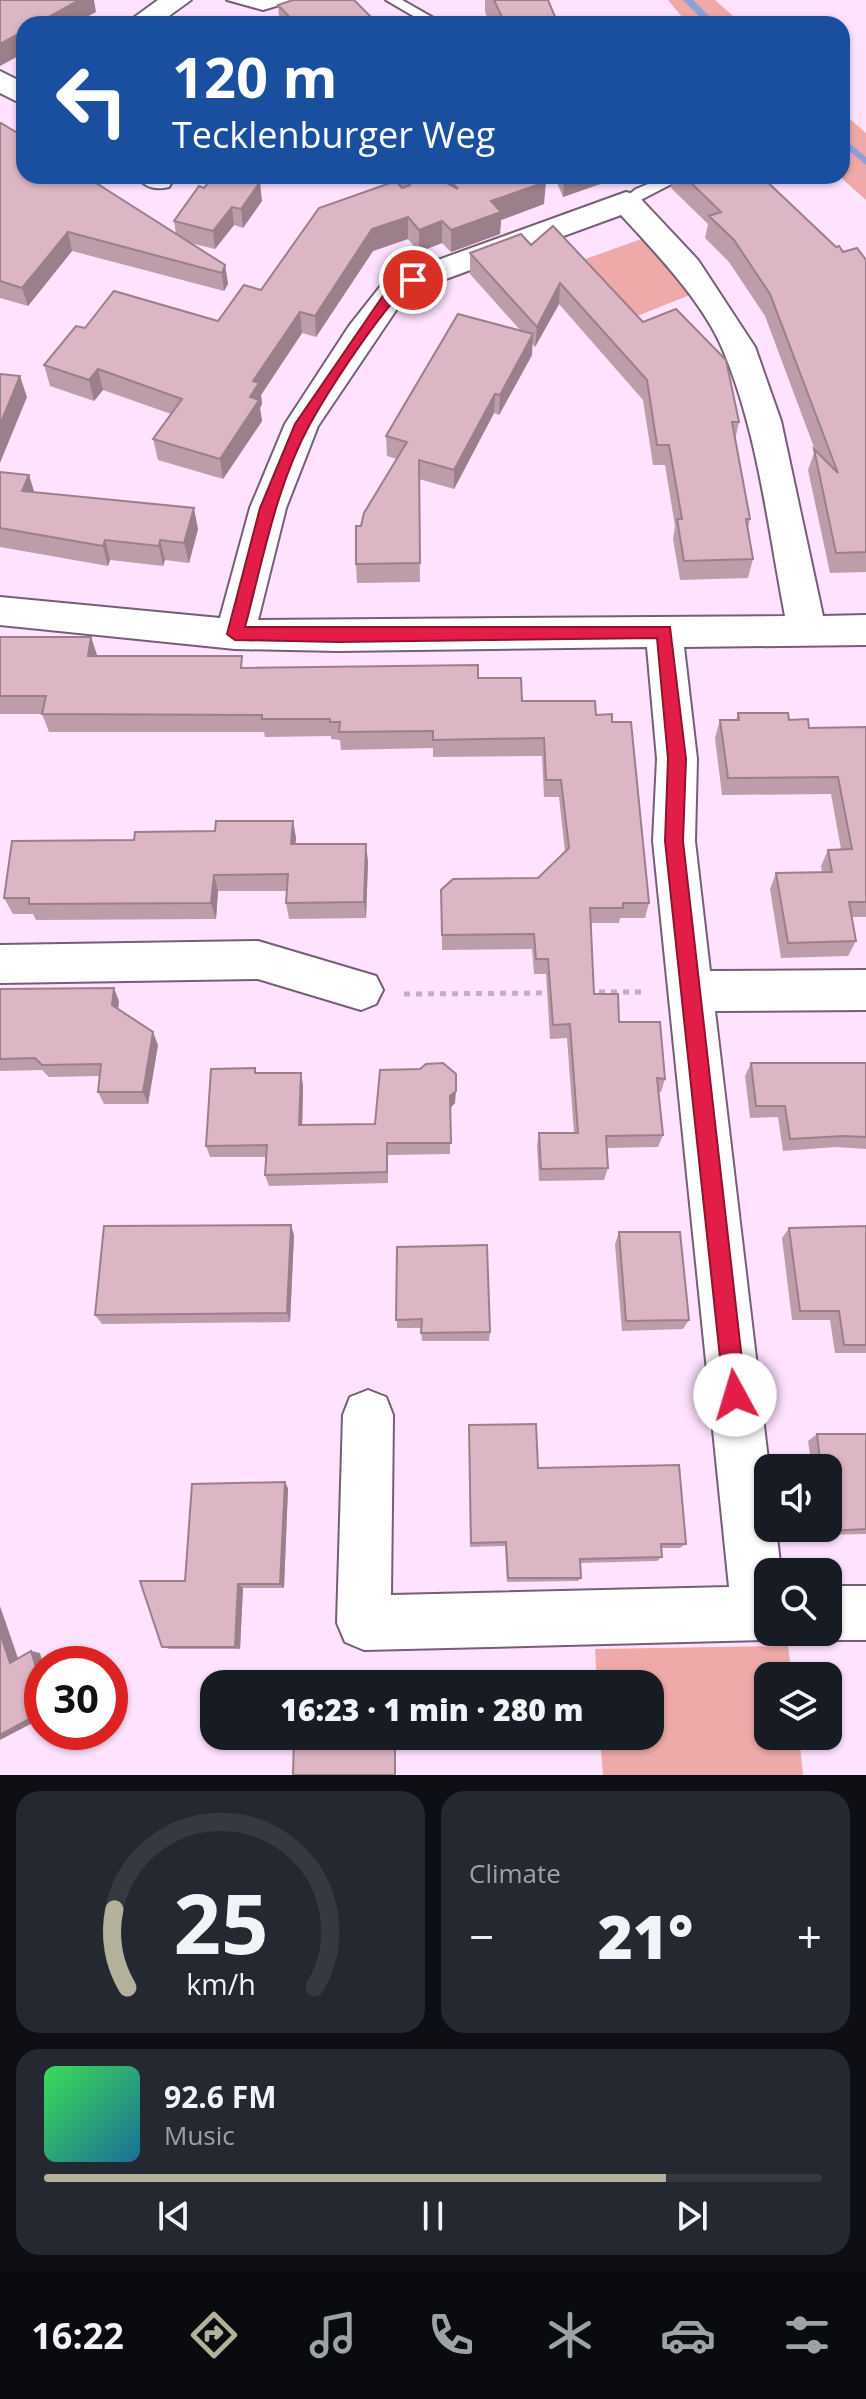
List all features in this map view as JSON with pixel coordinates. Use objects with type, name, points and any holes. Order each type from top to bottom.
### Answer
[{"type":"street","points":[[152,16],[177,0]]},
{"type":"street","points":[[235,634],[268,508],[302,424],[394,290],[413,280],[626,202],[687,267],[739,347],[764,421],[807,630]]},
{"type":"street","points":[[0,611],[235,634],[338,636],[866,630]]},
{"type":"street","points":[[664,632],[677,759],[674,841],[757,1558]]},
{"type":"street","points":[[0,964],[258,960],[361,990]]},
{"type":"street","points":[[690,991],[866,990]]},
{"type":"street","points":[[368,1415],[364,1623],[754,1613]]},
{"type":"street","points":[[842,1613],[866,1613]]},
{"type":"lane","points":[[233,0],[263,6],[290,0]]},
{"type":"lane","points":[[392,0],[422,16]]},
{"type":"lane","points":[[626,202],[660,184]]},
{"type":"path","points":[[361,990],[415,995],[568,993]]},
{"type":"path","points":[[583,992],[690,991]]},
{"type":"shaded area","points":[[668,0],[715,0],[733,16],[681,16]]},
{"type":"shaded area","points":[[850,119],[866,133],[866,200],[848,184]]},
{"type":"shaded area","points":[[644,238],[681,279],[690,295],[622,322],[583,260]]},
{"type":"shaded area","points":[[788,1646],[790,1662],[754,1662],[754,1750],[800,1750],[803,1775],[603,1775],[601,1750],[664,1750],[664,1670],[596,1670],[595,1649]]},
{"type":"building","points":[[0,0],[79,0],[50,16],[16,16],[16,35],[0,44]]},
{"type":"building","points":[[293,0],[354,0],[370,16],[288,16],[278,5]]},
{"type":"building","points":[[494,0],[548,0],[555,16],[501,16]]},
{"type":"building","points":[[0,123],[16,132],[16,184],[98,184],[225,265],[222,273],[68,232],[22,288],[0,281]]},
{"type":"building","points":[[207,184],[259,184],[241,209],[232,207],[213,231],[174,221],[199,186],[204,188]]},
{"type":"building","points":[[387,184],[399,184],[402,188],[449,184],[458,189],[453,184],[540,184],[491,201],[501,212],[451,230],[442,221],[419,230],[408,217],[372,229],[315,316],[300,312],[253,381],[259,383],[250,397],[259,400],[220,459],[153,439],[182,399],[98,369],[89,380],[44,365],[76,326],[85,328],[114,291],[218,321],[244,285],[261,290],[319,208]]},
{"type":"building","points":[[692,184],[769,184],[836,247],[839,246],[843,252],[857,248],[866,260],[866,552],[836,553],[814,449],[838,473],[770,294],[734,240],[709,216],[721,212]]},
{"type":"building","points":[[553,226],[643,322],[676,309],[726,360],[739,422],[732,422],[750,519],[746,519],[753,559],[684,561],[677,519],[682,519],[669,445],[657,445],[647,380],[560,283],[537,327],[470,253],[521,234],[531,245]]},
{"type":"building","points":[[458,314],[533,334],[500,395],[495,394],[454,470],[419,460],[420,563],[356,564],[356,526],[361,526],[364,513],[407,442],[386,436]]},
{"type":"building","points":[[0,374],[20,376],[0,425]]},
{"type":"building","points":[[0,472],[29,475],[22,491],[194,508],[184,543],[160,540],[159,546],[105,540],[103,546],[0,528]]},
{"type":"building","points":[[0,637],[91,637],[88,656],[242,656],[241,668],[478,665],[478,678],[521,678],[522,701],[595,701],[596,715],[612,714],[612,722],[631,722],[649,903],[623,903],[623,908],[590,908],[594,994],[618,994],[619,1022],[660,1022],[665,1079],[657,1078],[663,1135],[606,1136],[608,1168],[541,1169],[539,1133],[578,1133],[570,1024],[553,1025],[548,959],[536,959],[534,934],[442,935],[441,890],[453,879],[538,878],[569,848],[561,780],[546,780],[544,738],[433,740],[433,731],[339,732],[340,722],[330,722],[330,719],[262,719],[262,715],[42,714],[46,696],[0,696]]},
{"type":"building","points":[[738,713],[788,713],[789,720],[808,719],[809,728],[866,727],[866,902],[849,902],[856,941],[788,943],[776,873],[832,872],[828,850],[852,849],[838,777],[728,778],[720,720],[739,720]]},
{"type":"building","points":[[216,821],[293,821],[291,844],[366,844],[364,902],[286,903],[288,874],[214,875],[211,903],[29,904],[29,898],[4,898],[12,841],[134,840],[135,832],[215,831]]},
{"type":"building","points":[[114,988],[112,1005],[153,1032],[143,1092],[98,1092],[101,1064],[42,1065],[35,1058],[0,1059],[0,989]]},
{"type":"building","points":[[443,1063],[456,1074],[456,1091],[450,1096],[451,1143],[387,1143],[387,1172],[265,1175],[267,1145],[206,1146],[211,1069],[255,1068],[255,1073],[301,1073],[299,1125],[375,1124],[380,1070],[420,1069],[426,1064]]},
{"type":"building","points":[[751,1063],[866,1063],[866,1137],[790,1139],[785,1106],[756,1106]]},
{"type":"building","points":[[291,1225],[287,1313],[95,1315],[104,1226]]},
{"type":"building","points":[[866,1226],[866,1345],[844,1345],[839,1311],[800,1311],[789,1228]]},
{"type":"building","points":[[619,1232],[680,1232],[689,1320],[626,1321]]},
{"type":"building","points":[[487,1245],[490,1332],[421,1333],[422,1319],[396,1320],[397,1247]]},
{"type":"building","points":[[536,1424],[538,1468],[679,1465],[686,1544],[661,1544],[662,1557],[580,1559],[581,1578],[508,1578],[506,1542],[471,1543],[469,1425]]},
{"type":"building","points":[[817,1434],[866,1434],[866,1529],[842,1530],[842,1454],[819,1454]]},
{"type":"building","points":[[285,1482],[280,1584],[238,1584],[235,1647],[162,1647],[140,1581],[185,1581],[192,1484]]},
{"type":"building","points":[[0,1633],[10,1663],[24,1655],[24,1722],[0,1735]]},
{"type":"building","points":[[294,1750],[395,1750],[395,1775],[293,1775]]},
{"type":"waterway","points":[[688,0],[704,16]]},
{"type":"waterway","points":[[850,147],[866,162]]},
{"type":"route","points":[[413,280],[394,290],[302,424],[268,508],[235,634],[338,636],[664,632],[677,759],[674,841],[735,1395]]}]
